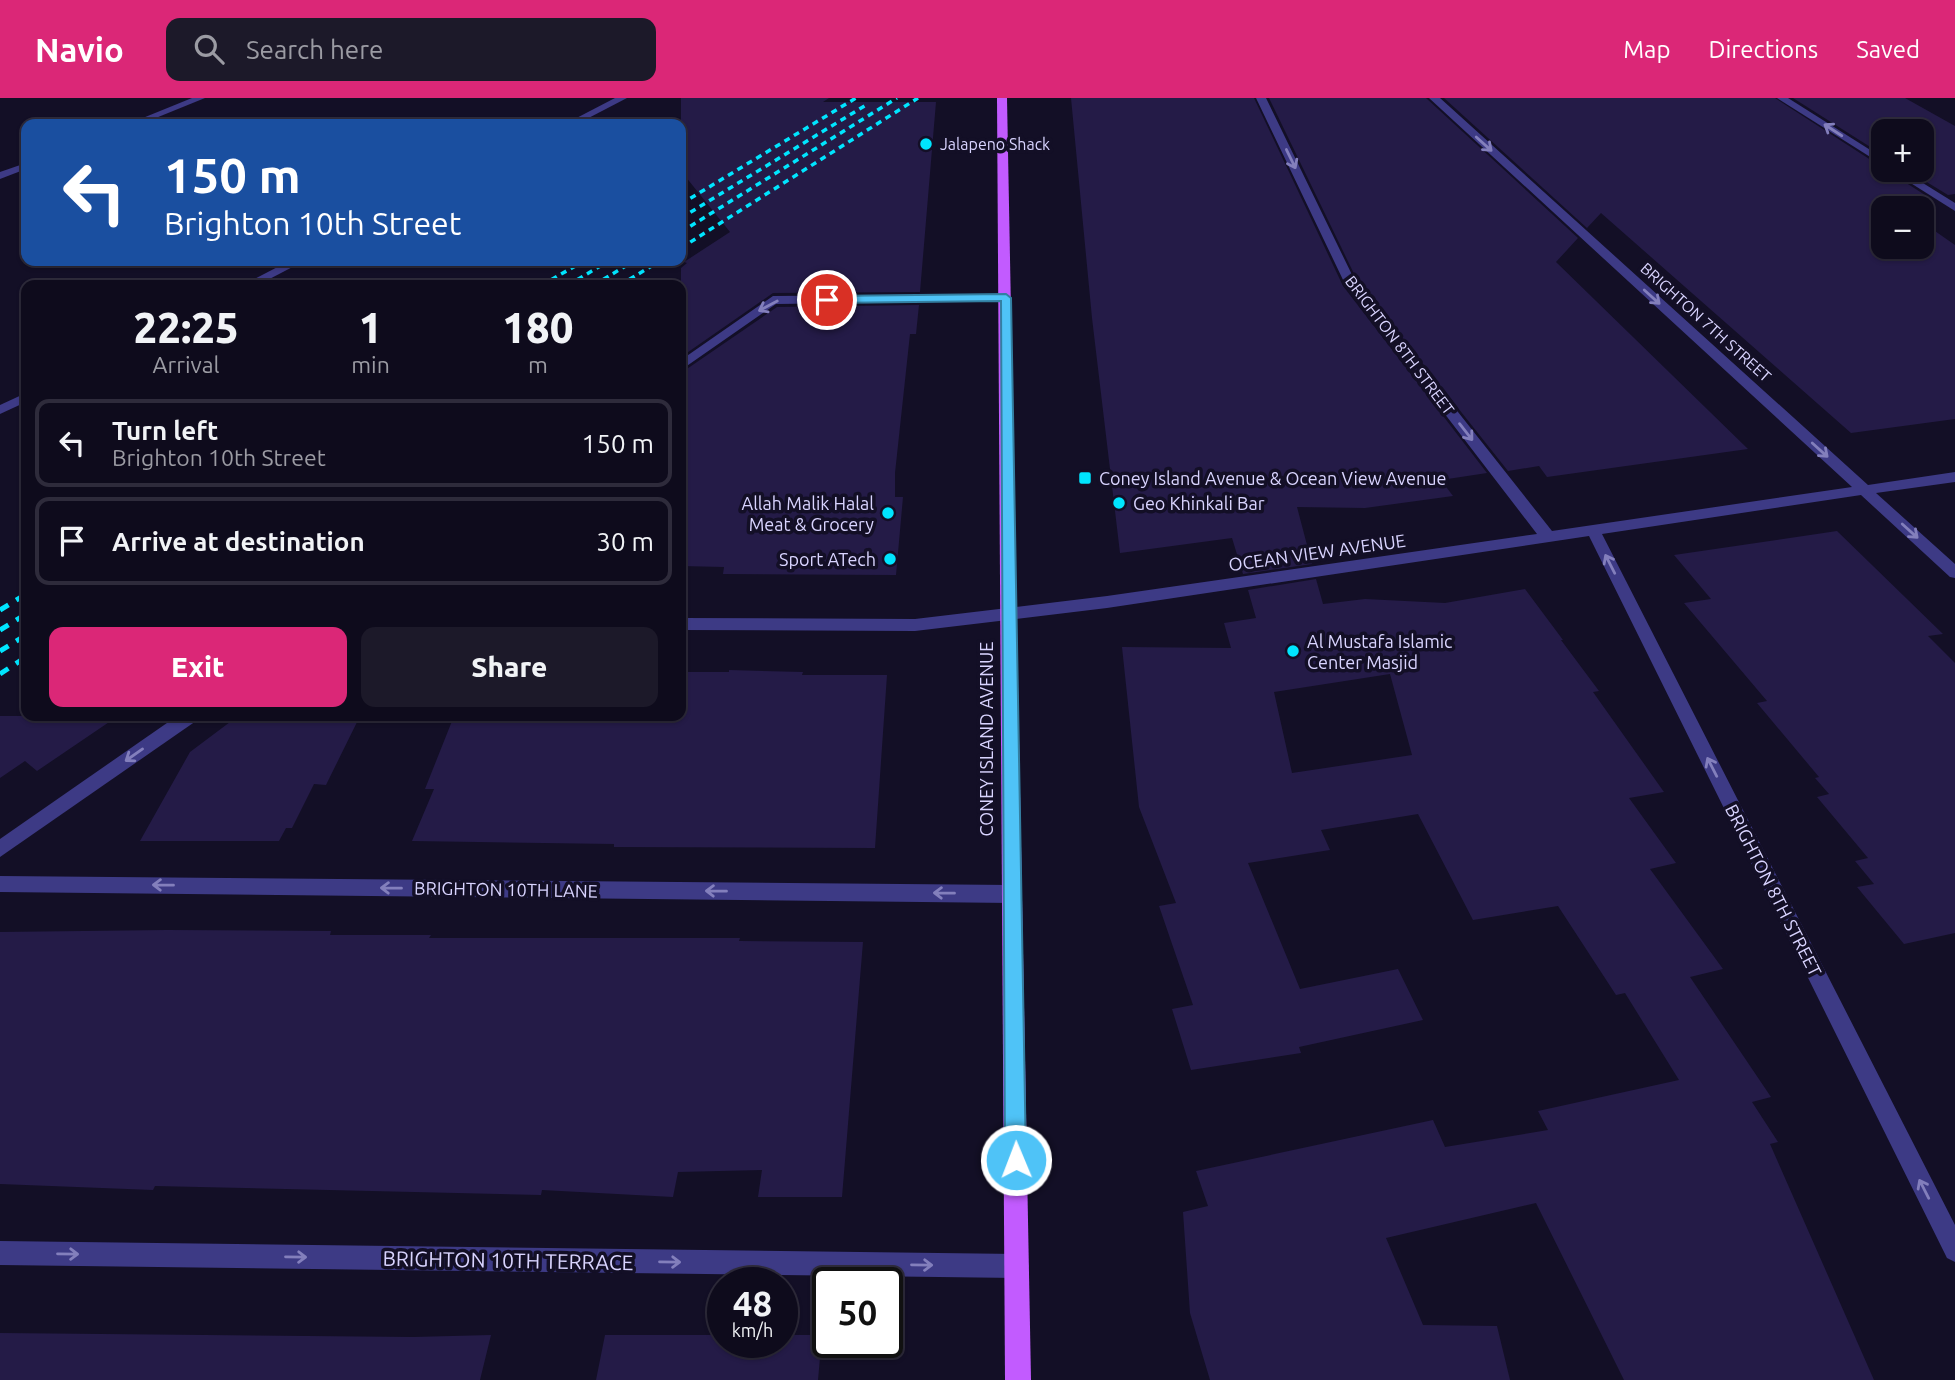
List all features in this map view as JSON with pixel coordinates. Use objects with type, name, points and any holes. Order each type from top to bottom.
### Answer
[{"type":"main road","name":"CONEY ISLAND AVENUE","points":[[1002,98],[1018,1380]]},
{"type":"street","points":[[146,119],[201,98]]},
{"type":"street","points":[[580,119],[622,98]]},
{"type":"street","name":"BRIGHTON 8TH STREET","points":[[1261,98],[1351,284],[1548,537]]},
{"type":"street","name":"BRIGHTON 7TH STREET","points":[[1434,98],[1955,573]]},
{"type":"street","points":[[1782,98],[1871,154]]},
{"type":"street","points":[[0,176],[21,168]]},
{"type":"street","points":[[1914,182],[1955,208]]},
{"type":"street","points":[[259,280],[288,266]]},
{"type":"street","points":[[686,362],[773,300],[1006,298]]},
{"type":"street","points":[[0,410],[21,400]]},
{"type":"street","name":"OCEAN VIEW AVENUE","points":[[686,624],[915,625],[1132,599],[1955,477]]},
{"type":"street","name":"BRIGHTON 8TH STREET","points":[[1593,530],[1955,1250]]},
{"type":"street","points":[[0,849],[183,721]]},
{"type":"street","name":"BRIGHTON 10TH LANE","points":[[0,884],[1012,894]]},
{"type":"street","name":"BRIGHTON 10TH TERRACE","points":[[0,1253],[1017,1266]]},
{"type":"building","points":[[681,98],[829,98],[823,102],[936,102],[920,292],[773,293],[686,354],[686,280],[681,280],[681,268],[686,266],[686,261],[730,232],[686,177],[686,119],[681,119]]},
{"type":"building","points":[[1071,98],[1254,98],[1343,286],[1487,473],[1441,480],[1453,496],[1365,508],[1297,507],[1312,564],[1243,574],[1232,538],[1120,553],[1092,318]]},
{"type":"building","points":[[1269,98],[1426,98],[1578,238],[1556,262],[1748,449],[1547,477],[1539,466],[1508,471],[1358,282]]},
{"type":"building","points":[[1444,98],[1775,98],[1871,160],[1871,182],[1905,182],[1926,196],[1871,196],[1871,259],[1934,259],[1934,230],[1955,245],[1955,419],[1851,433],[1601,213],[1587,228]]},
{"type":"building","points":[[1793,98],[1905,98],[1955,126],[1955,194],[1948,195],[1927,182],[1934,182],[1934,119],[1871,119],[1871,147]]},
{"type":"building","points":[[919,305],[916,334],[910,334],[895,473],[895,497],[903,497],[896,575],[723,574],[724,567],[686,566],[686,370],[777,307]]},
{"type":"building","points":[[1837,531],[1943,634],[1928,636],[1955,663],[1955,933],[1904,944],[1857,887],[1874,884],[1855,861],[1868,858],[1817,797],[1829,794],[1815,778],[1819,777],[1757,703],[1767,701],[1684,603],[1711,599],[1674,555]]},
{"type":"building","points":[[1316,579],[1323,604],[1365,599],[1445,603],[1525,589],[1599,691],[1593,692],[1664,792],[1629,798],[1676,863],[1650,869],[1723,969],[1690,977],[1771,1097],[1752,1102],[1778,1142],[1770,1144],[1874,1380],[1624,1380],[1536,1203],[1386,1238],[1423,1325],[1497,1326],[1510,1380],[1210,1380],[1190,1313],[1183,1212],[1208,1206],[1196,1171],[1433,1120],[1445,1147],[1548,1130],[1538,1111],[1679,1080],[1625,993],[1616,995],[1558,906],[1473,920],[1418,814],[1321,830],[1330,850],[1248,863],[1300,989],[1398,969],[1423,1020],[1299,1047],[1301,1053],[1191,1070],[1172,1009],[1193,1005],[1159,906],[1176,903],[1139,807],[1122,647],[1231,648],[1224,623],[1256,618],[1248,590]],"holes":[[[1390,674],[1412,755],[1292,773],[1274,692]]]},
{"type":"building","points":[[686,672],[887,675],[875,848],[614,847],[614,844],[412,841],[434,789],[425,789],[452,721],[686,721]]},
{"type":"building","points":[[0,716],[21,716],[21,721],[111,721],[37,771],[25,761],[0,778]]},
{"type":"building","points":[[231,721],[358,721],[326,785],[314,784],[292,828],[286,828],[279,841],[140,841],[190,752]]},
{"type":"building","points":[[331,931],[330,935],[431,935],[429,938],[740,938],[739,941],[863,942],[842,1197],[758,1197],[762,1170],[678,1172],[673,1197],[542,1190],[541,1195],[155,1186],[153,1190],[0,1184],[0,932]]},
{"type":"building","points":[[0,1333],[413,1337],[491,1335],[480,1380],[0,1380]]},
{"type":"building","points":[[605,1335],[707,1335],[707,1358],[798,1358],[798,1335],[812,1335],[812,1358],[820,1358],[818,1380],[596,1380]]},
{"type":"railway","points":[[686,201],[856,98]]},
{"type":"railway","points":[[686,229],[897,98]]},
{"type":"railway","points":[[686,245],[918,98]]},
{"type":"railway","points":[[686,215],[866,105]]},
{"type":"railway","points":[[551,280],[575,266]]},
{"type":"railway","points":[[577,280],[600,266]]},
{"type":"railway","points":[[602,280],[626,266]]},
{"type":"railway","points":[[628,280],[652,266]]},
{"type":"railway","points":[[0,610],[21,597]]},
{"type":"railway","points":[[0,630],[21,617]]},
{"type":"railway","points":[[0,651],[21,638]]},
{"type":"railway","points":[[0,674],[21,660]]},
{"type":"place","name":"Jalapeno Shack","points":[[926,144]]},
{"type":"place","name":"Coney Island Avenue & Ocean View Avenue","points":[[1085,478]]},
{"type":"place","name":"Geo Khinkali Bar","points":[[1119,503]]},
{"type":"place","name":"Allah Malik Halal Meat & Grocery","points":[[888,513]]},
{"type":"place","name":"Sport ATech","points":[[890,559]]},
{"type":"place","name":"Al Mustafa Islamic Center Masjid","points":[[1293,651]]},
{"type":"route","points":[[827,300],[1006,298],[1016,1160]]}]
